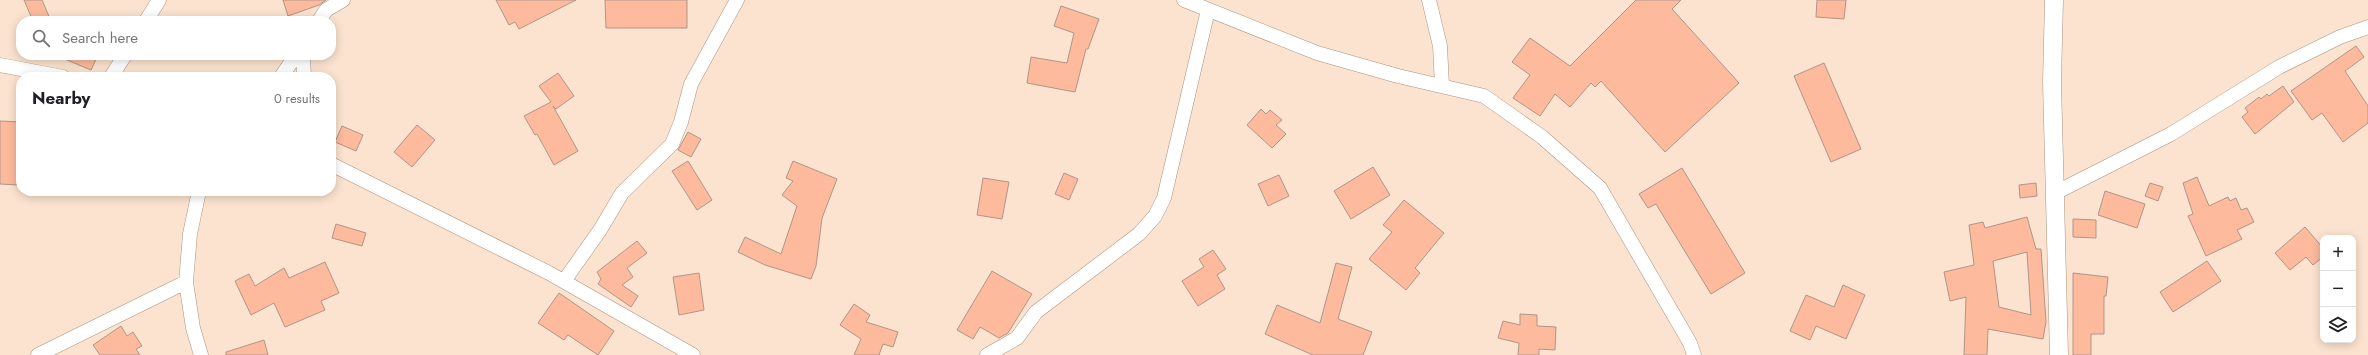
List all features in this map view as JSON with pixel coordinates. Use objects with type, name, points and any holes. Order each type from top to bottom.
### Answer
[{"type":"street","points":[[149,16],[159,0]]},
{"type":"street","points":[[322,16],[326,10],[343,0]]},
{"type":"street","points":[[564,281],[600,230],[622,193],[672,144],[692,84],[736,0]]},
{"type":"street","points":[[1184,0],[1317,53],[1484,96],[1542,137],[1600,188],[1690,343],[1694,355]]},
{"type":"street","points":[[1429,0],[1440,46],[1442,86]]},
{"type":"street","points":[[2054,0],[2052,82],[2059,355]]},
{"type":"street","points":[[987,355],[1017,338],[1036,312],[1139,234],[1155,216],[1164,198],[1208,10]]},
{"type":"street","points":[[2055,193],[2171,134],[2279,67],[2340,37],[2368,27]]},
{"type":"street","points":[[114,72],[122,60]]},
{"type":"street","points":[[284,72],[293,60]]},
{"type":"street","points":[[303,60],[304,72]]},
{"type":"street","points":[[0,65],[37,72]]},
{"type":"street","points":[[336,166],[464,228],[564,281],[693,355]]},
{"type":"street","points":[[198,196],[190,234],[186,282],[193,328],[201,355]]},
{"type":"street","points":[[38,355],[186,282]]},
{"type":"building","points":[[24,0],[42,0],[49,16],[31,16]]},
{"type":"building","points":[[283,0],[326,0],[319,5],[288,16]]},
{"type":"building","points":[[496,0],[576,0],[519,29],[515,22],[509,25]]},
{"type":"building","points":[[605,0],[687,0],[687,28],[606,28]]},
{"type":"building","points":[[1636,0],[1681,0],[1672,9],[1739,83],[1665,152],[1601,81],[1595,87],[1591,83],[1570,107],[1555,94],[1540,116],[1513,98],[1530,75],[1512,62],[1530,38],[1570,66]]},
{"type":"building","points":[[1817,0],[1846,0],[1844,19],[1816,17]]},
{"type":"building","points":[[1061,6],[1099,19],[1088,49],[1086,49],[1075,92],[1027,83],[1031,57],[1067,63],[1074,33],[1054,26]]},
{"type":"building","points":[[2356,46],[2364,57],[2345,71],[2368,106],[2368,123],[2343,142],[2322,113],[2312,120],[2291,91]]},
{"type":"building","points":[[67,60],[96,60],[91,70]]},
{"type":"building","points":[[1824,63],[1861,149],[1831,162],[1794,76]]},
{"type":"building","points":[[558,73],[574,96],[556,109],[553,106],[578,151],[554,165],[537,134],[535,135],[524,116],[551,102],[539,86]]},
{"type":"building","points":[[2283,86],[2294,102],[2255,134],[2242,117],[2248,112],[2245,108],[2259,97],[2261,99],[2267,94],[2269,96]]},
{"type":"building","points":[[1261,109],[1266,114],[1270,110],[1282,120],[1276,125],[1286,134],[1272,148],[1247,125]]},
{"type":"building","points":[[0,121],[16,122],[16,185],[0,184]]},
{"type":"building","points":[[417,125],[435,140],[412,167],[394,152]]},
{"type":"building","points":[[342,126],[363,135],[356,151],[336,142]]},
{"type":"building","points":[[688,132],[701,139],[691,157],[678,150]]},
{"type":"building","points":[[688,161],[712,200],[697,210],[672,171]]},
{"type":"building","points":[[793,161],[837,179],[822,218],[816,266],[811,279],[765,265],[738,252],[745,237],[781,254],[797,206],[782,195],[793,181],[786,178]]},
{"type":"building","points":[[1373,167],[1390,195],[1351,219],[1334,191]]},
{"type":"building","points":[[1682,168],[1745,273],[1711,294],[1656,204],[1648,208],[1639,194]]},
{"type":"building","points":[[1064,173],[1078,179],[1069,200],[1055,194]]},
{"type":"building","points":[[1279,175],[1289,196],[1268,206],[1258,184]]},
{"type":"building","points":[[2197,177],[2209,206],[2228,197],[2230,201],[2236,198],[2241,210],[2247,208],[2254,222],[2237,230],[2242,239],[2206,256],[2188,216],[2193,214],[2183,183]]},
{"type":"building","points":[[983,178],[1009,182],[1002,219],[977,215]]},
{"type":"building","points":[[2036,183],[2037,196],[2020,198],[2019,185]]},
{"type":"building","points":[[2150,183],[2163,187],[2158,201],[2145,196]]},
{"type":"building","points":[[2105,191],[2145,204],[2137,228],[2098,215]]},
{"type":"building","points":[[1404,200],[1444,233],[1415,268],[1420,273],[1406,290],[1369,259],[1392,232],[1383,225]]},
{"type":"building","points":[[2027,217],[2036,249],[2041,249],[2046,322],[2043,339],[1988,329],[1987,355],[1964,355],[1966,297],[1950,301],[1944,272],[1974,265],[1969,225],[1983,222],[1985,228]],"holes":[[[2027,252],[2031,315],[1999,307],[1993,261]]]},
{"type":"building","points":[[2073,219],[2096,220],[2096,238],[2073,237]]},
{"type":"building","points":[[336,224],[366,233],[362,246],[332,238]]},
{"type":"building","points":[[2305,227],[2320,244],[2320,259],[2313,265],[2306,257],[2290,270],[2275,253]]},
{"type":"building","points":[[637,241],[647,253],[627,268],[633,277],[622,285],[638,296],[631,307],[598,284],[601,279],[597,272]]},
{"type":"building","points":[[1213,250],[1226,269],[1217,275],[1225,289],[1198,306],[1182,281],[1204,267],[1199,259]]},
{"type":"building","points":[[2207,261],[2221,281],[2173,312],[2160,292]]},
{"type":"building","points":[[325,262],[339,293],[321,301],[325,310],[285,327],[274,303],[251,315],[235,281],[249,274],[255,286],[284,268],[289,278]]},
{"type":"building","points":[[1336,263],[1352,267],[1338,319],[1372,332],[1363,355],[1313,355],[1265,334],[1277,305],[1320,323]]},
{"type":"building","points":[[992,271],[1032,294],[1008,333],[999,338],[980,327],[973,339],[957,330]]},
{"type":"building","points":[[699,273],[704,310],[679,315],[673,277]]},
{"type":"building","points":[[2073,273],[2108,277],[2106,296],[2104,296],[2104,334],[2091,334],[2091,355],[2073,355]]},
{"type":"building","points":[[1843,285],[1865,295],[1846,339],[1816,326],[1810,340],[1790,331],[1806,295],[1834,307]]},
{"type":"building","points":[[559,293],[614,331],[598,355],[568,335],[564,340],[538,323]]},
{"type":"building","points":[[854,304],[870,315],[866,322],[898,332],[893,347],[883,344],[879,355],[854,355],[861,339],[840,325]]},
{"type":"building","points":[[1520,314],[1537,315],[1537,326],[1556,327],[1555,350],[1539,349],[1539,355],[1518,355],[1519,343],[1498,338],[1503,321],[1520,325]]},
{"type":"building","points":[[121,326],[127,336],[133,332],[142,346],[136,349],[140,355],[100,355],[93,345]]},
{"type":"building","points":[[264,340],[268,355],[226,355],[226,352]]}]
